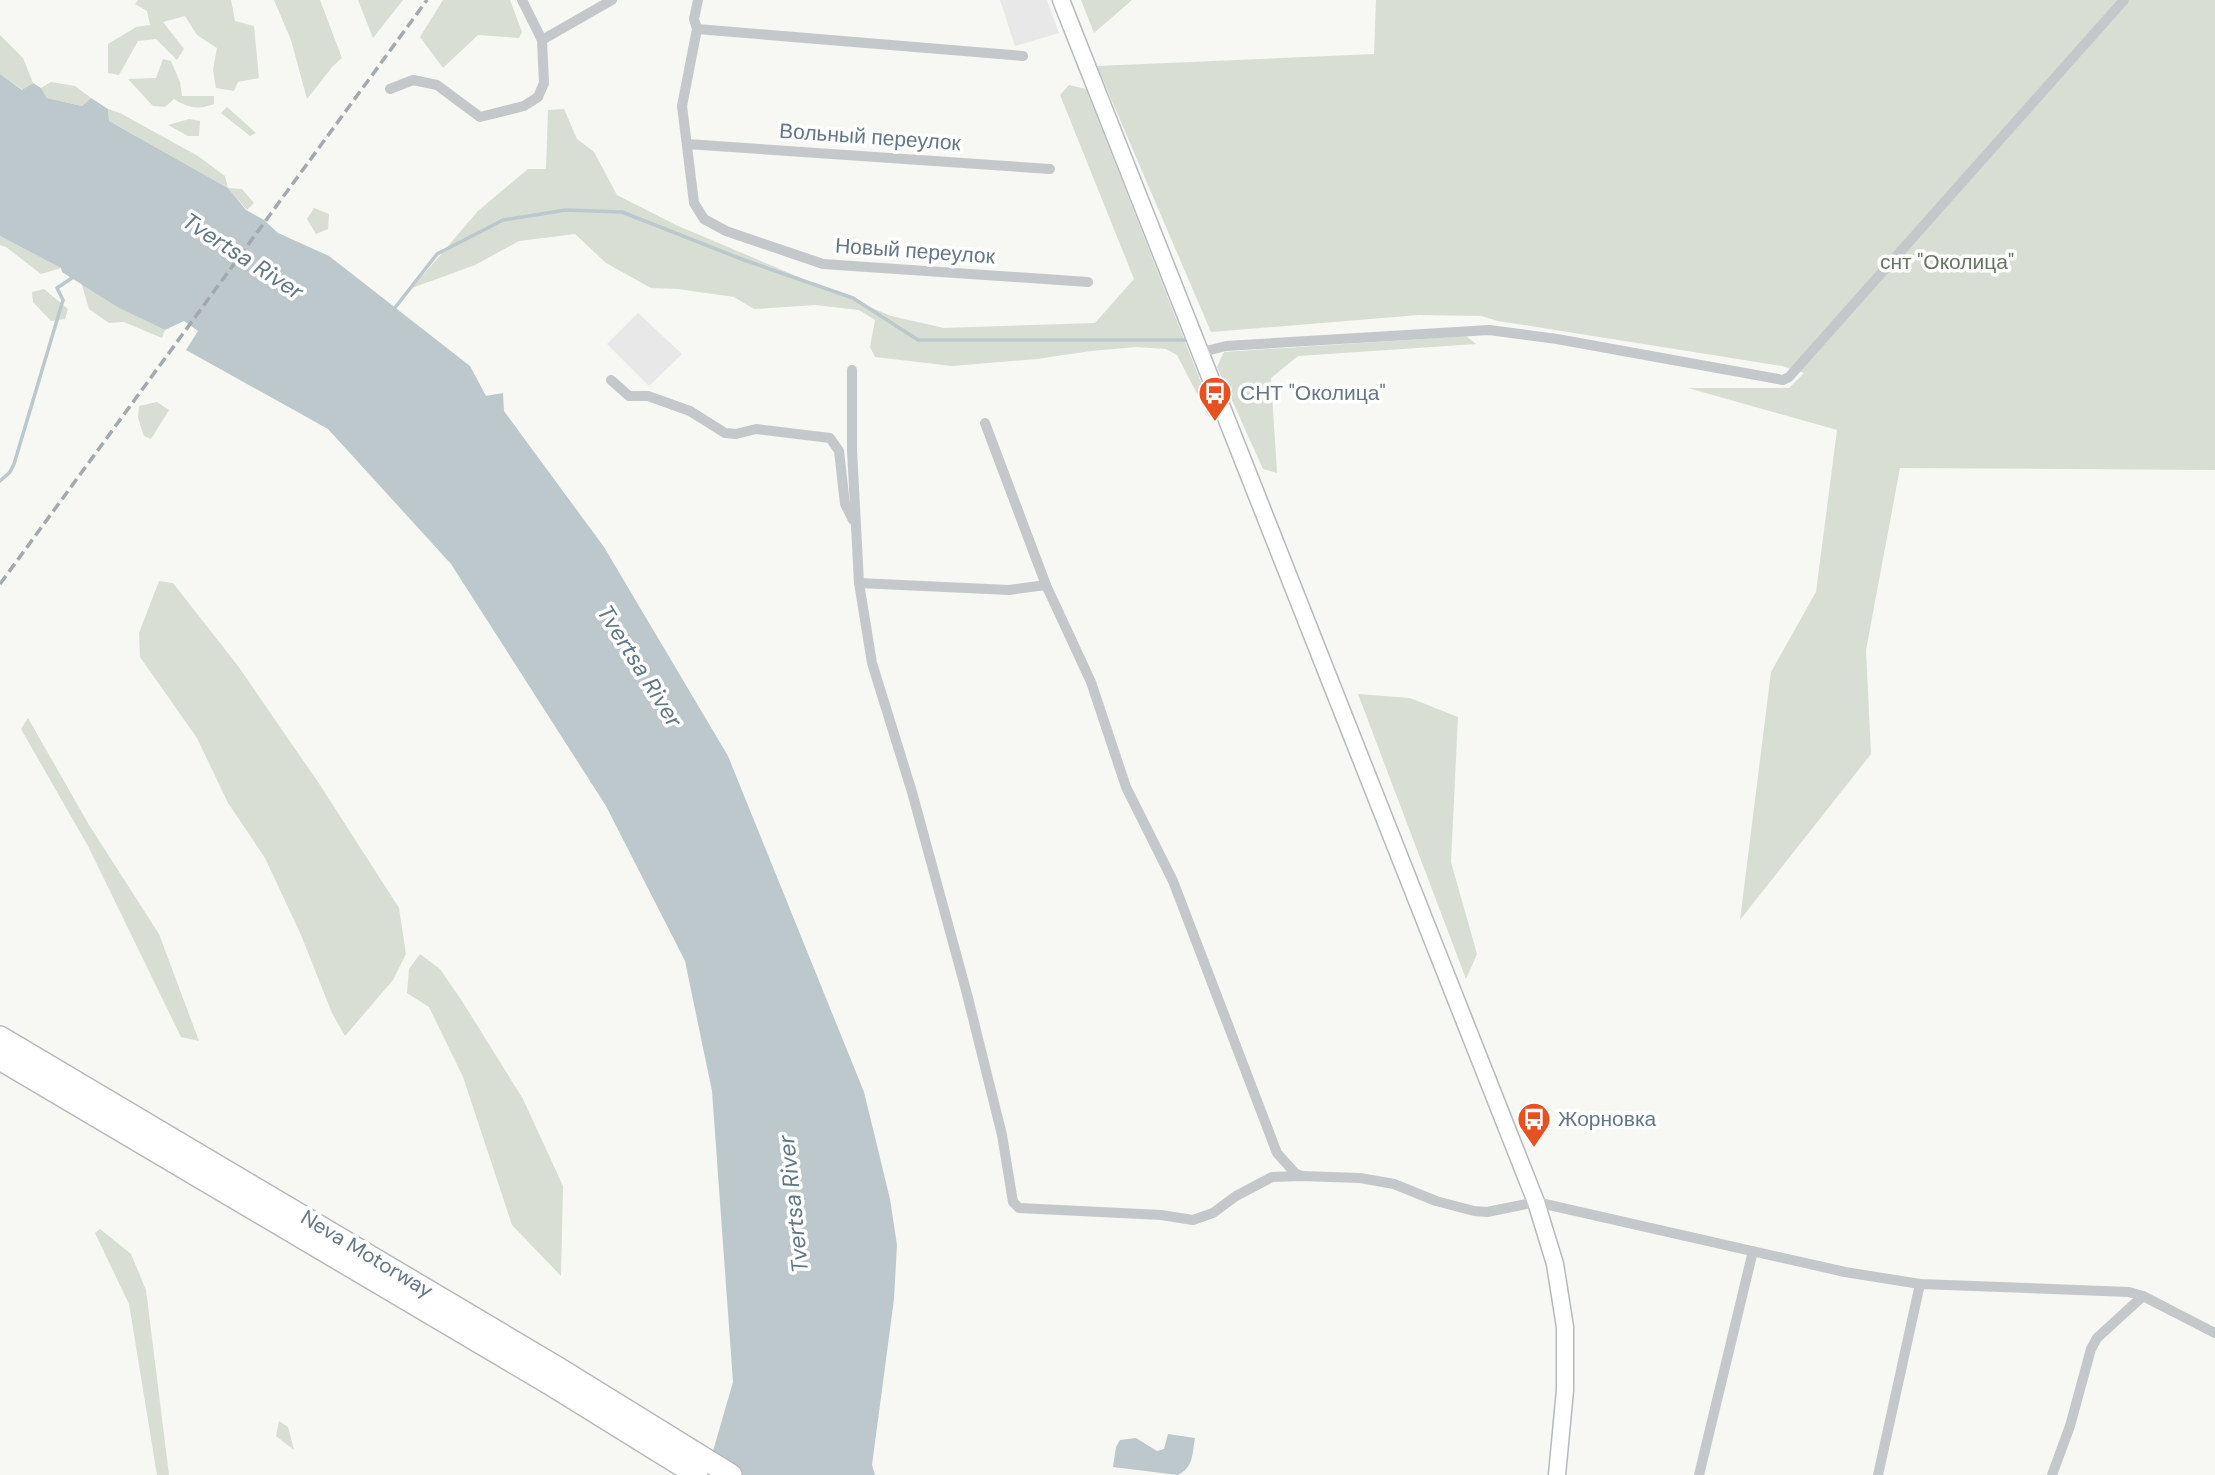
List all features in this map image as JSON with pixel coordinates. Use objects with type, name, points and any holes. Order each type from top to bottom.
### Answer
[{"type":"highway","name":"Neva Motorway","points":[[0,1037],[641,1430],[697,1475]]},
{"type":"highway","name":"Neva Motorway","points":[[0,1059],[641,1430],[731,1475]]},
{"type":"main road","points":[[1061,0],[1536,1202],[1555,1264],[1565,1327],[1565,1390],[1557,1475]]},
{"type":"street","points":[[390,89],[413,80],[436,85],[480,117],[524,106],[538,97],[544,83],[542,40],[522,0]]},
{"type":"street","points":[[542,40],[612,0]]},
{"type":"street","points":[[687,144],[682,106],[697,29],[695,19],[698,0]]},
{"type":"street","points":[[1202,352],[1239,345],[1489,330],[1558,339],[1783,380],[2124,0]]},
{"type":"street","points":[[697,29],[1023,56]]},
{"type":"street","name":"Вольный переулок","points":[[687,144],[1050,169]]},
{"type":"street","name":"Новый переулок","points":[[687,144],[694,203],[704,219],[726,231],[822,264],[1088,282]]},
{"type":"street","points":[[852,370],[852,450],[859,583],[873,663],[912,792],[980,1045],[1002,1135],[1013,1202],[1019,1208],[1161,1215],[1193,1220],[1213,1213],[1236,1196],[1272,1177],[1360,1178],[1394,1184],[1436,1201],[1474,1210],[1487,1212],[1536,1202],[1844,1272],[1920,1284],[2129,1292],[2143,1296],[2215,1333]]},
{"type":"street","points":[[611,380],[629,396],[648,396],[690,411],[725,433],[736,434],[756,429],[830,438],[839,451],[845,504],[856,526]]},
{"type":"street","points":[[985,423],[1046,586],[1091,682],[1126,787],[1173,881],[1277,1153],[1301,1176]]},
{"type":"street","points":[[859,583],[1009,590],[1046,586]]},
{"type":"street","points":[[1699,1475],[1753,1251]]},
{"type":"street","points":[[1878,1475],[1920,1284]]},
{"type":"street","points":[[2052,1475],[2070,1426],[2091,1349],[2097,1338],[2143,1296]]},
{"type":"shaded area","points":[[1000,0],[1047,0],[1059,33],[1015,46]]},
{"type":"shaded area","points":[[638,313],[682,354],[649,386],[607,344]]},
{"type":"green space","points":[[138,0],[231,0],[235,21],[254,26],[259,78],[238,82],[234,91],[216,88],[213,70],[217,48],[197,35],[185,16],[163,22],[184,49],[177,60],[156,39],[138,41],[119,75],[108,73],[108,44],[136,27],[150,25],[147,11],[135,4]]},
{"type":"green space","points":[[274,0],[320,0],[342,58],[307,99],[291,40]]},
{"type":"green space","points":[[358,0],[403,0],[373,38]]},
{"type":"green space","points":[[443,0],[510,0],[522,32],[519,38],[478,35],[443,68],[420,37]]},
{"type":"green space","points":[[1081,0],[1132,0],[1094,33]]},
{"type":"green space","name":"снт \"Околица\"","points":[[1376,0],[2215,0],[2215,470],[1900,468],[1866,650],[1871,754],[1740,920],[1771,672],[1816,592],[1837,430],[1688,388],[1789,388],[1804,373],[1782,366],[1498,321],[1481,316],[1419,315],[1211,332],[1097,66],[1374,54]]},
{"type":"green space","points":[[0,35],[23,58],[33,83],[23,90],[0,74]]},
{"type":"green space","points":[[163,59],[171,61],[180,82],[182,96],[214,96],[214,104],[193,107],[174,99],[165,107],[153,106],[128,79],[156,78]]},
{"type":"green space","points":[[51,82],[75,86],[91,98],[82,106],[47,98],[41,88]]},
{"type":"green space","points":[[1069,85],[1086,89],[1213,413],[1209,417],[1177,355],[1166,349],[1136,347],[952,366],[875,357],[870,347],[875,320],[859,310],[815,305],[754,309],[734,297],[651,288],[606,263],[575,234],[519,241],[475,265],[412,288],[478,211],[528,169],[546,169],[548,110],[564,109],[577,139],[594,152],[617,195],[676,225],[891,316],[944,328],[1095,323],[1134,279],[1060,95]]},
{"type":"green space","points":[[227,107],[256,133],[250,136],[221,113]]},
{"type":"green space","points":[[108,109],[198,156],[225,176],[228,188],[109,121]]},
{"type":"green space","points":[[189,119],[200,121],[199,136],[188,136],[168,125]]},
{"type":"green space","points":[[228,188],[242,189],[254,203],[247,210]]},
{"type":"green space","points":[[314,208],[329,214],[328,229],[316,234],[307,219]]},
{"type":"green space","points":[[0,236],[61,268],[41,274],[0,245]]},
{"type":"green space","points":[[81,282],[119,308],[165,330],[162,338],[124,322],[109,323],[89,309]]},
{"type":"green space","points":[[44,289],[68,309],[65,319],[51,321],[33,302],[32,292]]},
{"type":"green space","points":[[1466,336],[1476,344],[1298,356],[1271,378],[1277,473],[1263,469],[1217,367],[1224,352]]},
{"type":"green space","points":[[157,402],[169,410],[151,439],[144,436],[138,418],[139,406]]},
{"type":"green space","points":[[159,581],[173,583],[238,666],[320,785],[399,908],[406,954],[393,980],[345,1036],[332,1013],[301,935],[265,858],[228,803],[197,738],[140,657],[139,633]]},
{"type":"green space","points":[[1358,694],[1410,698],[1458,717],[1451,862],[1477,954],[1466,979]]},
{"type":"green space","points":[[28,718],[89,825],[159,934],[199,1041],[181,1037],[88,846],[21,729]]},
{"type":"green space","points":[[420,954],[440,969],[523,1099],[563,1186],[561,1276],[512,1225],[463,1077],[429,1007],[407,993],[409,969]]},
{"type":"green space","points":[[100,1229],[131,1254],[146,1290],[169,1475],[157,1475],[129,1304],[95,1233]]},
{"type":"green space","points":[[279,1421],[288,1427],[294,1450],[276,1436]]},
{"type":"water","name":"Tvertsa River","points":[[0,74],[22,90],[33,83],[41,88],[47,98],[82,106],[91,98],[108,109],[109,121],[228,188],[246,210],[264,220],[278,233],[329,256],[470,366],[486,396],[503,393],[504,411],[604,547],[728,756],[864,1092],[890,1199],[897,1245],[894,1299],[872,1465],[875,1475],[706,1475],[733,1382],[712,1091],[685,961],[606,806],[451,564],[328,429],[186,350],[198,331],[184,321],[165,330],[119,308],[62,272],[61,268],[0,236]]},
{"type":"water","points":[[1168,1434],[1195,1438],[1190,1464],[1178,1475],[1113,1467],[1116,1447],[1120,1440],[1136,1438],[1157,1451],[1164,1449]]},
{"type":"waterway","points":[[394,309],[437,254],[503,220],[566,210],[622,212],[744,260],[853,298],[918,340],[1189,340]]},
{"type":"waterway","points":[[0,481],[14,464],[63,300],[57,288],[72,278]]},
{"type":"railway","points":[[0,584],[427,0]]},
{"type":"place","name":"СНТ \"Околица\"","points":[[1215,423]]},
{"type":"place","name":"Жорновка","points":[[1534,1149]]}]
